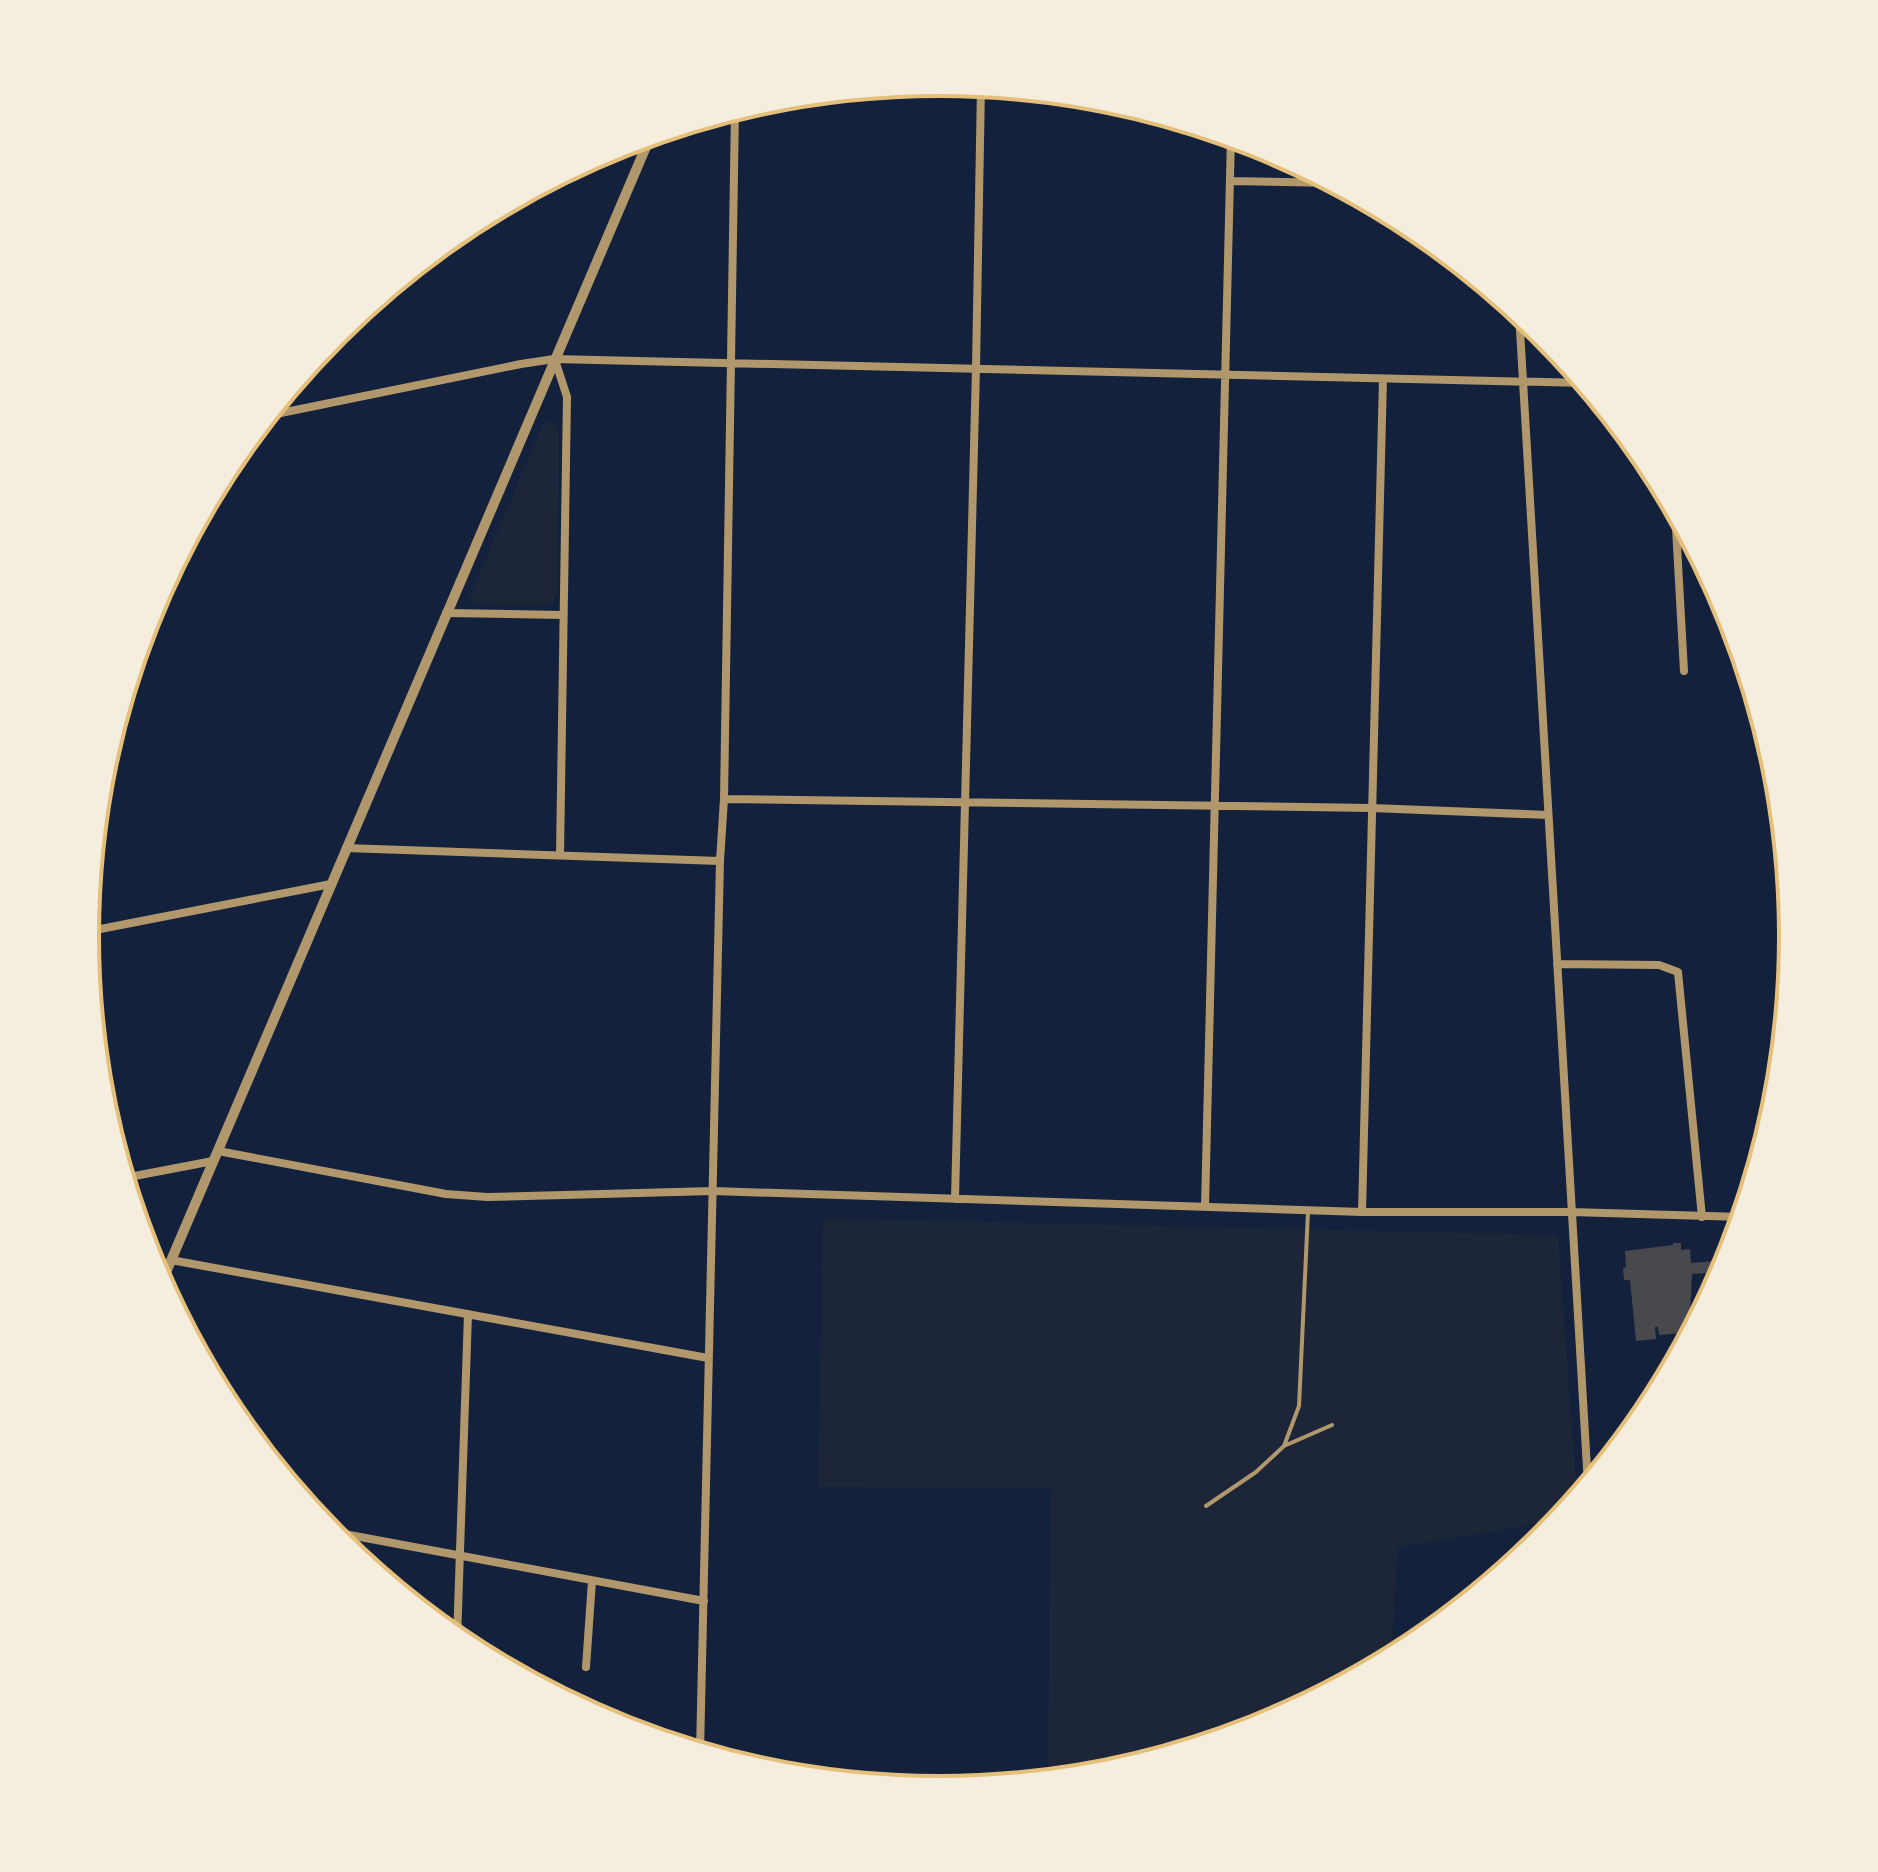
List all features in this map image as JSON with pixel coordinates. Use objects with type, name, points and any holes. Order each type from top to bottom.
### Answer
[{"type":"street","points":[[955,1199],[981,98]]},
{"type":"street","points":[[700,1740],[720,861],[724,799],[735,122]]},
{"type":"street","points":[[1205,1207],[1231,149]]},
{"type":"street","points":[[168,1268],[644,150]]},
{"type":"street","points":[[1230,181],[1310,183]]},
{"type":"street","points":[[1520,330],[1587,1470]]},
{"type":"street","points":[[554,359],[567,397],[560,855]]},
{"type":"street","points":[[285,410],[554,359],[1571,382]]},
{"type":"street","points":[[1362,1212],[1383,379]]},
{"type":"street","points":[[1676,535],[1684,671]]},
{"type":"street","points":[[446,613],[563,615]]},
{"type":"street","points":[[724,799],[1372,808],[1548,815]]},
{"type":"street","points":[[346,848],[720,861]]},
{"type":"street","points":[[99,929],[331,884]]},
{"type":"street","points":[[1557,964],[1659,965],[1678,972],[1702,1217]]},
{"type":"street","points":[[135,1175],[216,1156],[446,1194],[487,1197],[713,1191],[1362,1212],[1571,1212],[1730,1217]]},
{"type":"street","points":[[171,1260],[708,1358]]},
{"type":"street","points":[[457,1623],[468,1314]]},
{"type":"street","points":[[351,1535],[704,1601]]},
{"type":"street","points":[[586,1667],[592,1581]]},
{"type":"lane","points":[[1284,1446],[1299,1406],[1309,1210]]},
{"type":"lane","points":[[1206,1506],[1256,1472],[1284,1446],[1332,1425]]},
{"type":"shaded area","points":[[548,421],[556,424],[559,432],[557,595],[553,603],[545,606],[477,605],[472,601],[471,593],[543,424]]},
{"type":"shaded area","points":[[823,1218],[1558,1235],[1576,1484],[1539,1524],[1398,1547],[1392,1643],[1311,1689],[1209,1731],[1103,1760],[1048,1769],[1051,1489],[818,1487]]},
{"type":"building","points":[[1681,1243],[1681,1250],[1690,1249],[1691,1263],[1713,1261],[1708,1273],[1692,1274],[1690,1311],[1678,1333],[1659,1335],[1658,1327],[1655,1327],[1656,1339],[1636,1341],[1630,1280],[1624,1280],[1625,1251]]}]
